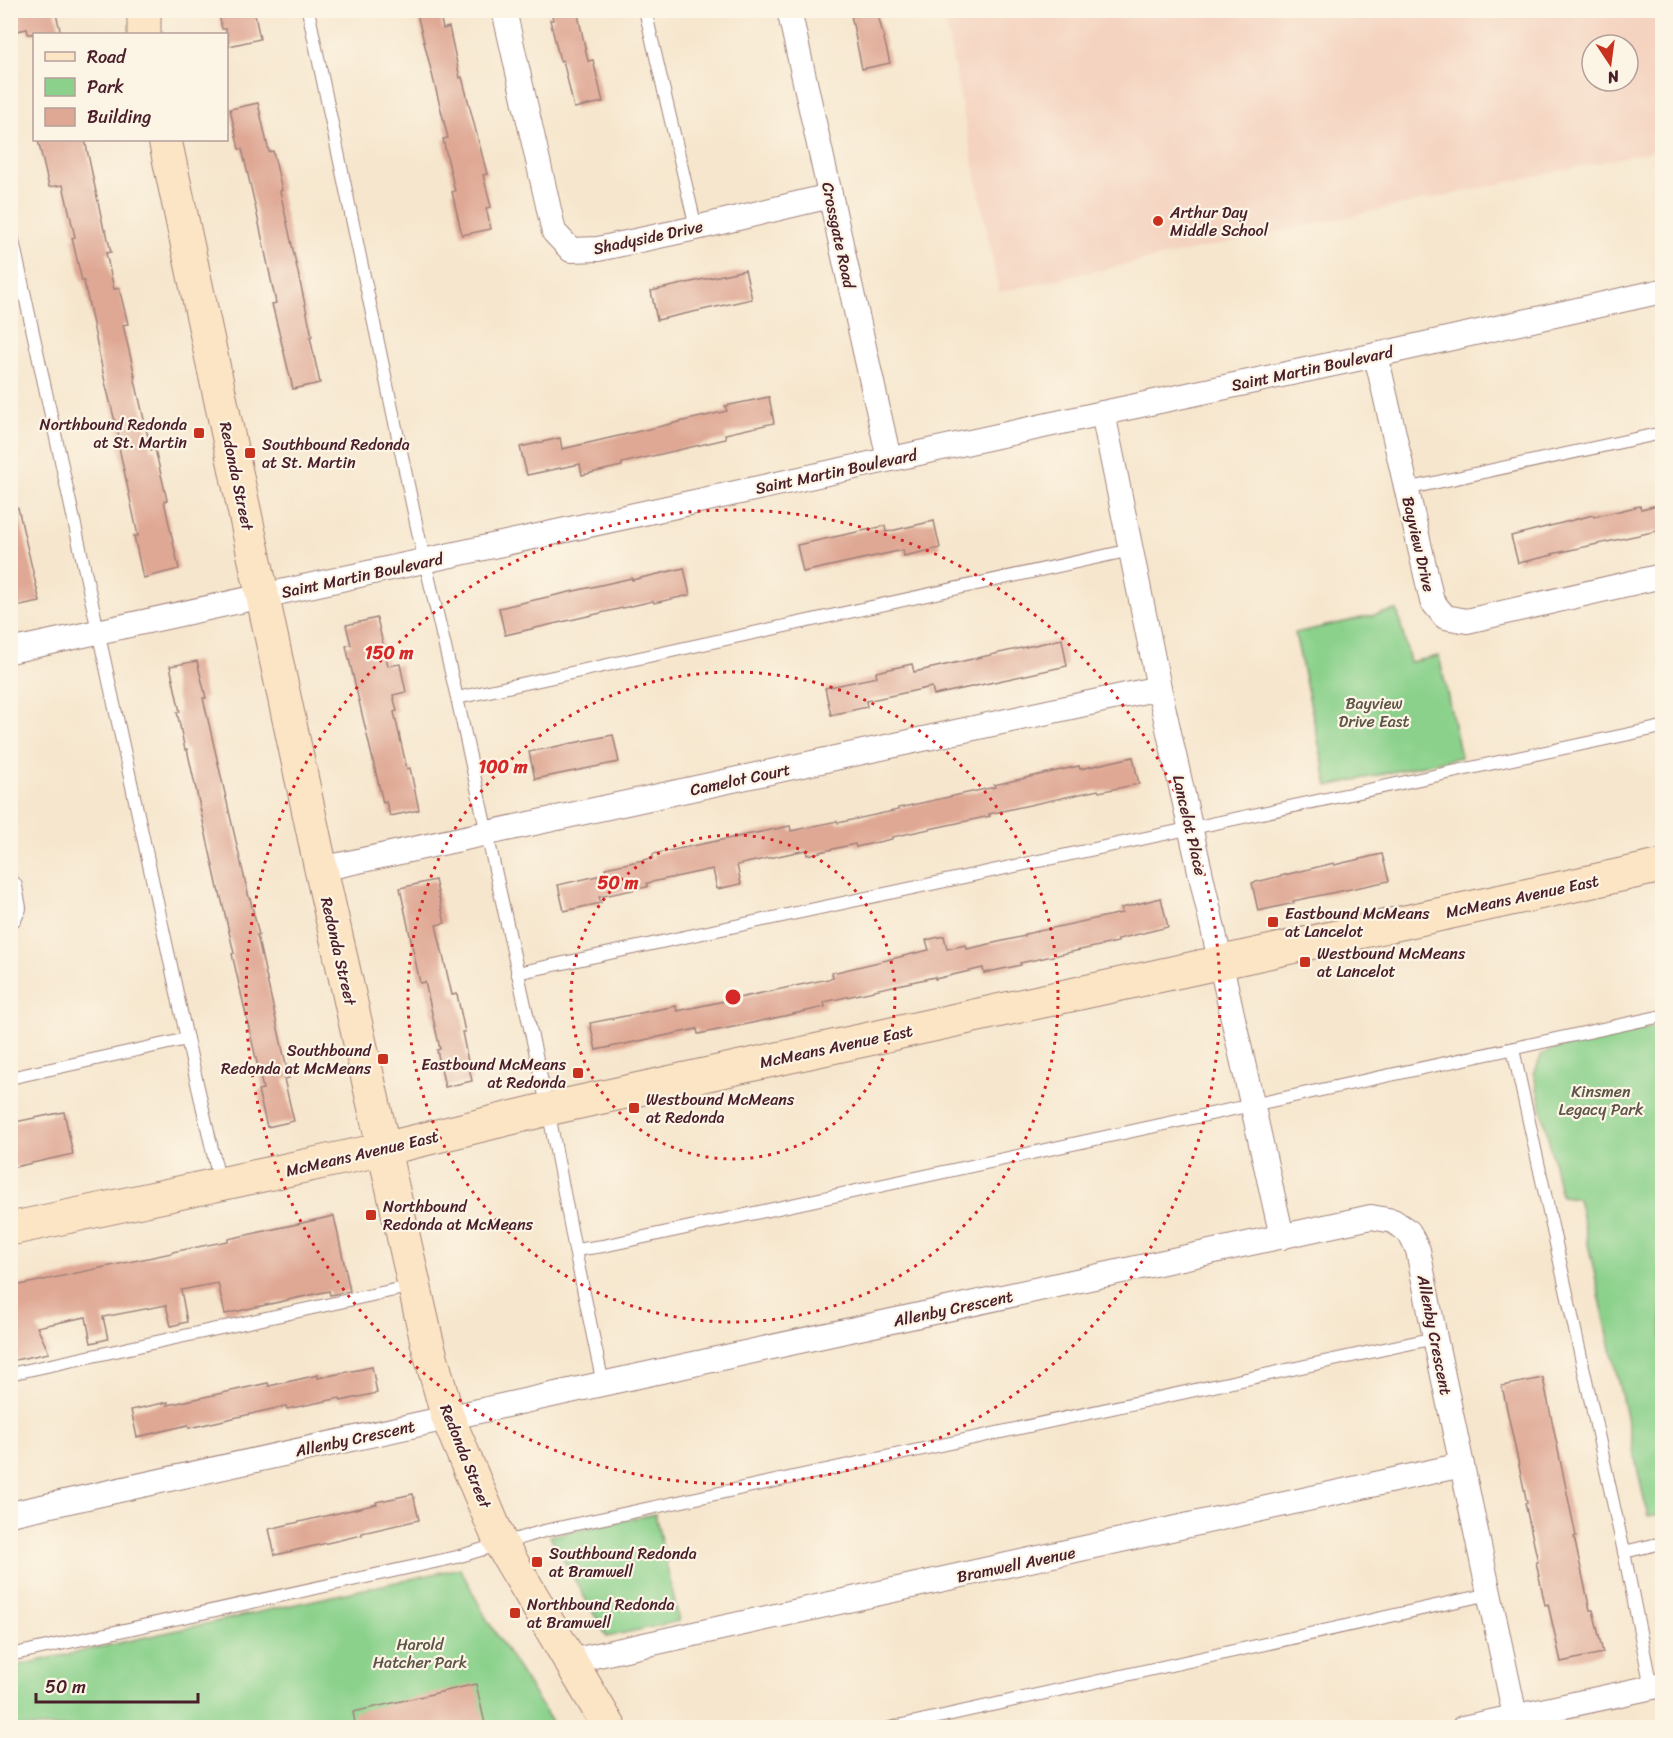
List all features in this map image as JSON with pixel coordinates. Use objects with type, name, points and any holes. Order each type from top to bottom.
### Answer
[{"type":"street","points":[[144,10],[144,33]]},
{"type":"street","name":"Shadyside Drive","points":[[504,10],[554,232],[571,250],[598,249],[830,196]]},
{"type":"street","name":"Crossgate Road","points":[[789,10],[889,459]]},
{"type":"street","name":"Redonda Street","points":[[165,141],[321,869],[414,1286],[448,1418],[501,1544],[571,1661],[604,1724]]},
{"type":"street","name":"Saint Martin Boulevard","points":[[10,651],[1662,291]]},
{"type":"street","name":"Bayview Drive","points":[[1376,355],[1432,600],[1445,617],[1467,621],[1662,576]]},
{"type":"street","name":"Lancelot Place","points":[[1103,412],[1159,688],[1282,1237]]},
{"type":"street","name":"Camelot Court","points":[[321,869],[1159,688]]},
{"type":"street","name":"McMeans Avenue East","points":[[10,1229],[384,1149],[548,1108],[1662,866]]},
{"type":"street","points":[[10,886],[14,908],[10,916]]},
{"type":"street","name":"Allenby Crescent","points":[[10,1514],[1371,1217],[1393,1221],[1409,1232],[1418,1250],[1515,1716]]},
{"type":"street","name":"Bramwell Avenue","points":[[571,1661],[1462,1465]]},
{"type":"street","points":[[1463,1728],[1657,1686]]},
{"type":"lane","points":[[308,10],[418,532],[548,1108],[603,1384]]},
{"type":"lane","points":[[645,10],[696,228]]},
{"type":"lane","points":[[10,227],[220,1185]]},
{"type":"lane","points":[[1406,489],[1662,433]]},
{"type":"lane","points":[[457,698],[1131,550]]},
{"type":"lane","points":[[517,973],[1662,727]]},
{"type":"lane","points":[[575,1250],[603,1246],[1662,1016]]},
{"type":"lane","points":[[10,1078],[187,1039]]},
{"type":"lane","points":[[1513,1049],[1624,1552],[1657,1686]]},
{"type":"lane","points":[[10,1374],[414,1286]]},
{"type":"lane","points":[[10,1655],[458,1557],[544,1531],[1435,1338]]},
{"type":"lane","points":[[1624,1552],[1662,1543]]},
{"type":"lane","points":[[889,1728],[1489,1594]]},
{"type":"shaded area","name":"Arthur Day Middle School","points":[[943,11],[1662,11],[1662,149],[999,292]]},
{"type":"green space","name":"Bayview Drive East","points":[[1397,610],[1410,662],[1439,656],[1461,757],[1328,786],[1295,633]]},
{"type":"green space","name":"Kinsmen Legacy Park","points":[[1662,1025],[1662,1514],[1648,1517],[1578,1198],[1561,1196],[1534,1074],[1542,1054],[1558,1048]]},
{"type":"green space","points":[[655,1514],[679,1621],[607,1637],[550,1536]]},
{"type":"green space","name":"Harold Hatcher Park","points":[[460,1568],[486,1618],[555,1727],[11,1727],[10,1667]]},
{"type":"building","points":[[12,10],[55,10],[61,33],[28,34],[27,29],[17,31]]},
{"type":"building","points":[[218,10],[254,10],[260,39],[229,46],[228,33],[226,29],[222,29]]},
{"type":"building","points":[[416,10],[439,10],[443,29],[449,27],[460,78],[462,77],[487,174],[483,175],[491,207],[486,208],[491,229],[462,235],[443,139],[448,138]]},
{"type":"building","points":[[551,10],[577,10],[588,61],[593,60],[603,102],[574,108],[563,60],[560,61],[550,20],[553,20]]},
{"type":"building","points":[[850,10],[877,10],[890,63],[862,69]]},
{"type":"building","points":[[258,103],[269,152],[273,151],[282,190],[280,191],[320,383],[293,389],[272,304],[276,303],[255,205],[230,109]]},
{"type":"building","points":[[38,141],[85,141],[104,230],[106,230],[111,252],[106,253],[114,289],[119,288],[128,324],[123,325],[151,450],[155,449],[167,500],[164,501],[179,569],[143,578],[134,536],[138,536],[117,438],[119,437],[72,238],[75,237],[63,185],[49,187]]},
{"type":"building","points":[[745,270],[752,299],[657,320],[651,291]]},
{"type":"building","points":[[769,397],[774,423],[725,434],[726,439],[622,463],[622,466],[582,475],[580,464],[527,475],[520,447],[560,438],[562,449],[727,411],[725,406]]},
{"type":"building","points":[[1662,504],[1662,530],[1518,563],[1511,536],[1593,515],[1594,517],[1640,506],[1641,509]]},
{"type":"building","points":[[18,508],[40,602],[10,608],[10,509]]},
{"type":"building","points":[[934,521],[940,548],[904,556],[903,550],[803,572],[797,545],[885,526],[886,532]]},
{"type":"building","points":[[684,568],[690,595],[654,603],[653,601],[505,635],[499,608]]},
{"type":"building","points":[[377,618],[388,666],[400,664],[406,692],[393,695],[397,711],[394,712],[419,810],[390,816],[386,802],[383,803],[346,646],[351,645],[346,625]]},
{"type":"building","points":[[1062,639],[1067,666],[934,695],[932,687],[866,701],[867,707],[831,715],[825,688],[877,677],[876,672],[912,664],[914,672]]},
{"type":"building","points":[[197,661],[206,698],[203,698],[259,935],[257,935],[289,1078],[284,1079],[294,1121],[267,1127],[258,1090],[263,1089],[187,749],[185,750],[170,666]]},
{"type":"building","points":[[613,735],[619,762],[535,779],[529,752]]},
{"type":"building","points":[[1133,757],[1139,784],[1099,792],[1098,790],[989,814],[990,816],[856,847],[855,844],[807,855],[806,850],[737,865],[741,884],[717,889],[713,869],[647,883],[647,887],[599,897],[601,903],[564,911],[558,885],[606,874],[605,868],[653,858],[653,854],[790,826],[791,831],[837,821],[838,823],[995,787],[994,785],[1079,766],[1080,769]]},
{"type":"building","points":[[1382,854],[1389,881],[1293,901],[1294,903],[1258,911],[1252,883]]},
{"type":"building","points":[[435,880],[445,923],[436,925],[452,995],[457,994],[472,1081],[445,1087],[437,1050],[440,1049],[425,982],[420,983],[400,888]]},
{"type":"building","points":[[1161,898],[1168,927],[1118,939],[1118,942],[984,973],[983,968],[874,990],[824,1002],[825,1007],[743,1025],[698,1034],[697,1029],[596,1050],[590,1023],[676,1006],[677,1011],[833,978],[832,973],[929,950],[926,940],[944,936],[947,949],[966,945],[967,949],[1122,913],[1121,908]]},
{"type":"building","points":[[64,1112],[73,1154],[10,1168],[10,1123]]},
{"type":"building","points":[[334,1216],[350,1291],[330,1295],[329,1291],[225,1314],[218,1283],[181,1290],[187,1322],[171,1326],[166,1305],[103,1317],[108,1339],[91,1343],[86,1317],[37,1327],[49,1353],[10,1361],[10,1287]]},
{"type":"building","points":[[372,1367],[377,1393],[287,1409],[286,1406],[137,1437],[131,1410],[168,1402],[168,1405],[268,1383],[269,1386],[318,1375],[318,1378]]},
{"type":"building","points":[[1543,1378],[1576,1536],[1574,1537],[1590,1610],[1593,1610],[1603,1653],[1561,1662],[1548,1604],[1545,1605],[1525,1503],[1527,1503],[1502,1386]]},
{"type":"building","points":[[413,1494],[419,1520],[275,1555],[269,1529]]},
{"type":"building","points":[[476,1684],[486,1728],[356,1728],[353,1712]]},
{"type":"place","name":"Arthur Day Middle School","points":[[1158,221]]},
{"type":"place","name":"Northbound Redonda at St. Martin","points":[[199,433]]},
{"type":"place","name":"Southbound Redonda at St. Martin","points":[[250,453]]},
{"type":"place","name":"Eastbound McMeans at Lancelot","points":[[1273,922]]},
{"type":"place","name":"Westbound McMeans at Lancelot","points":[[1305,962]]},
{"type":"place","name":"Southbound Redonda at McMeans","points":[[383,1059]]},
{"type":"place","name":"Eastbound McMeans at Redonda","points":[[578,1073]]},
{"type":"place","name":"Westbound McMeans at Redonda","points":[[634,1108]]},
{"type":"place","name":"Northbound Redonda at McMeans","points":[[371,1215]]},
{"type":"place","name":"Southbound Redonda at Bramwell","points":[[537,1562]]},
{"type":"place","name":"Northbound Redonda at Bramwell","points":[[515,1613]]}]
